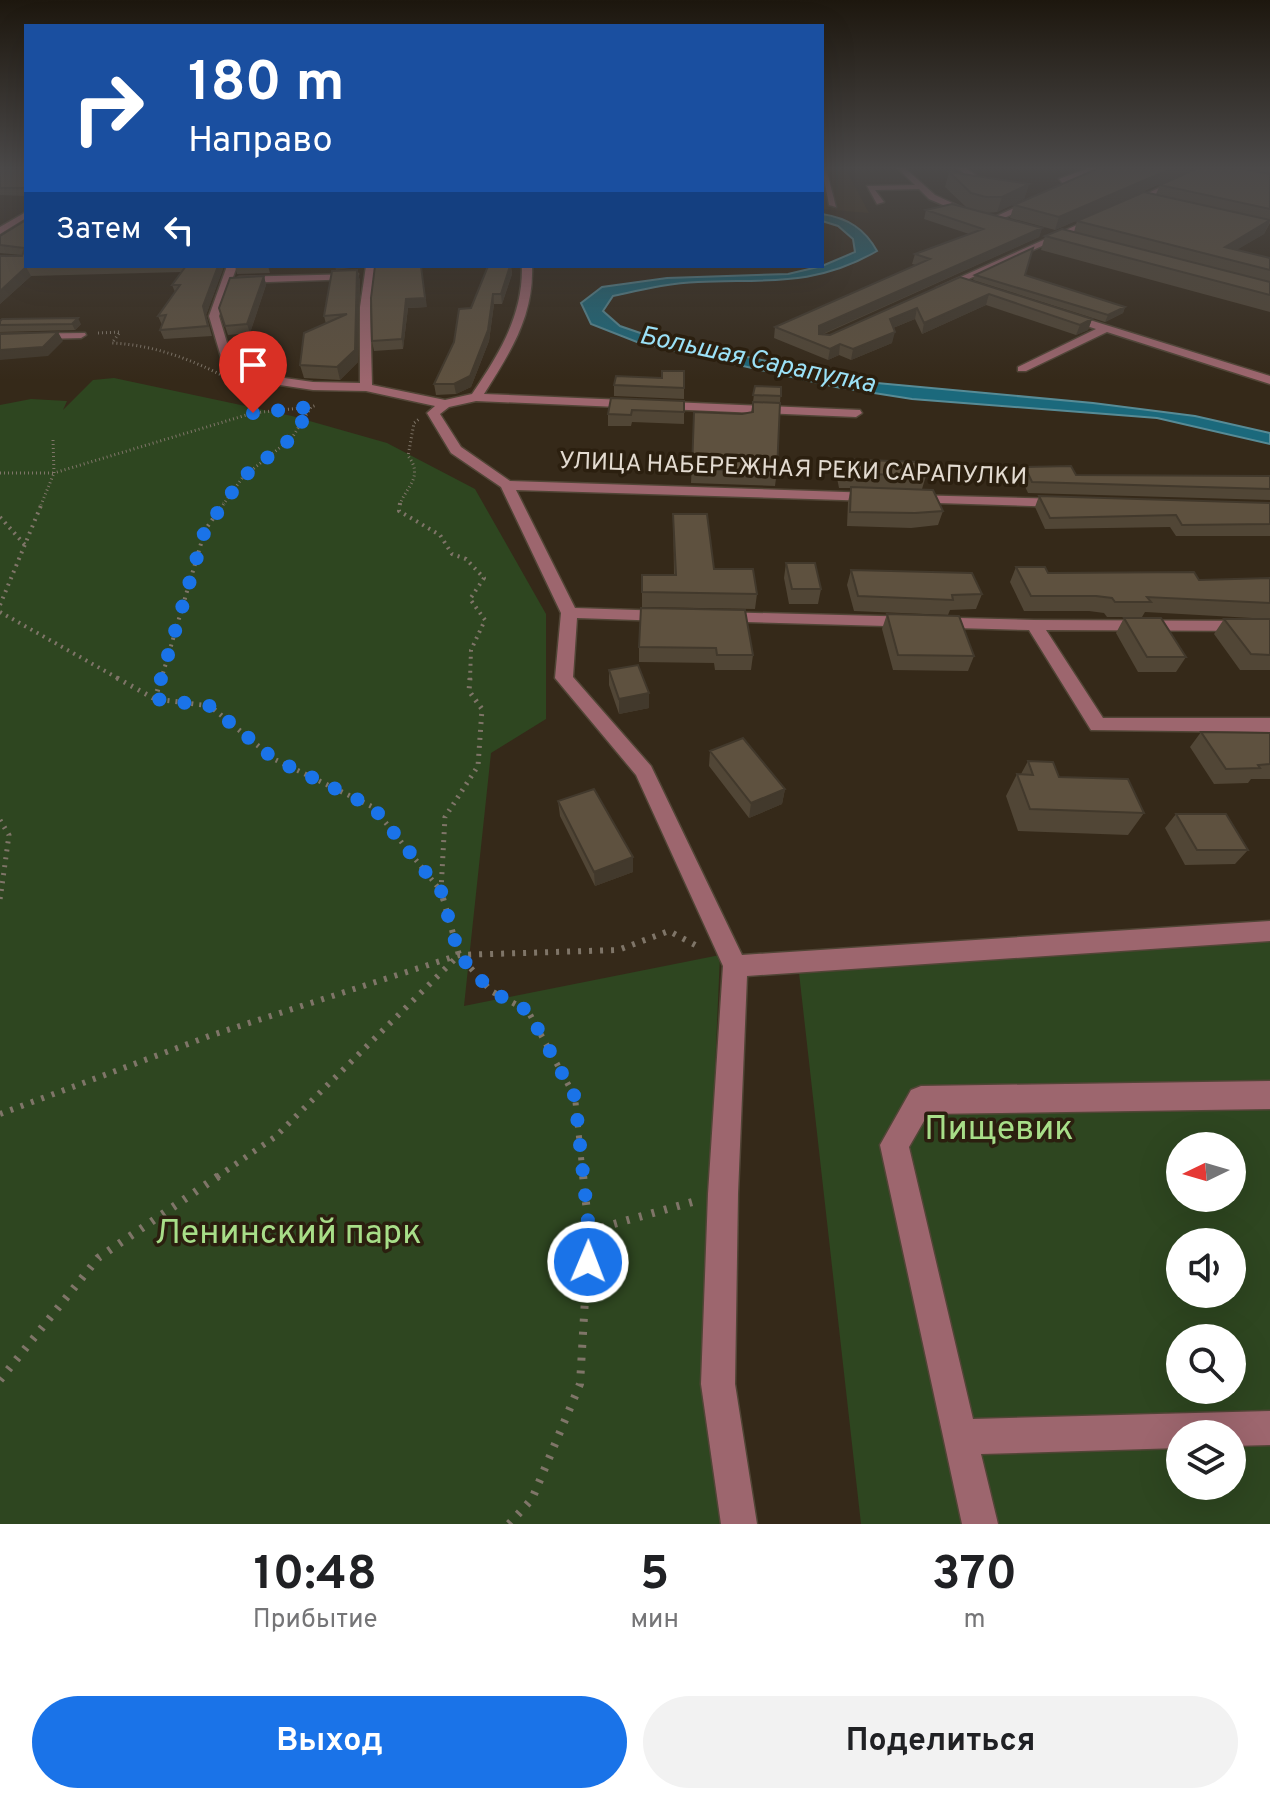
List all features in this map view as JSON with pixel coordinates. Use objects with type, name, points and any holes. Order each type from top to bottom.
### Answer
[{"type":"street","points":[[930,293],[1048,239]]},
{"type":"street","points":[[231,268],[214,316],[225,355],[260,378],[313,386],[366,387],[439,409],[476,397],[856,413]]},
{"type":"street","points":[[476,397],[519,324],[530,285],[527,268]]},
{"type":"street","points":[[227,280],[369,271]]},
{"type":"street","points":[[366,387],[368,338],[364,280],[369,271]]},
{"type":"street","points":[[956,281],[971,286]]},
{"type":"street","points":[[1046,309],[1270,380]]},
{"type":"street","points":[[1022,369],[1106,328]]},
{"type":"street","points":[[0,337],[81,335]]},
{"type":"street","points":[[439,409],[456,450],[507,485],[569,613],[564,678],[644,771],[735,966],[723,1194],[718,1384],[739,1524]]},
{"type":"street","name":"УЛИЦА НАБЕРЕЖНАЯ РЕКИ САРАПУЛКИ","points":[[507,485],[1082,503]]},
{"type":"street","points":[[569,613],[1034,625],[1270,626]]},
{"type":"street","points":[[1034,625],[1098,725],[1270,725]]},
{"type":"street","points":[[735,966],[1270,931]]},
{"type":"street","points":[[980,1524],[894,1145],[921,1100],[1270,1095]]},
{"type":"street","points":[[960,1437],[1270,1428]]},
{"type":"path","points":[[81,335],[120,332],[112,343],[139,344]]},
{"type":"path","points":[[0,473],[54,473],[253,413],[311,407],[366,387]]},
{"type":"path","points":[[155,699],[205,530],[243,477],[292,438],[311,407]]},
{"type":"path","points":[[439,409],[414,423],[408,456],[413,462],[413,487],[400,500],[399,511],[440,535],[452,554],[466,559],[484,578],[470,599],[485,620],[471,650],[469,691],[482,709],[478,766],[445,817],[441,891],[459,955],[491,991],[528,1011],[575,1097],[589,1231],[580,1384],[532,1499],[509,1524]]},
{"type":"path","points":[[0,605],[54,473],[53,440]]},
{"type":"path","points":[[0,517],[25,545]]},
{"type":"path","points":[[0,612],[155,699],[210,706],[274,759],[373,807],[441,891]]},
{"type":"path","points":[[0,820],[9,835],[0,900]]},
{"type":"path","points":[[0,1114],[212,1035],[459,955],[618,950],[669,931],[735,966]]},
{"type":"path","points":[[0,1380],[98,1258],[275,1137],[459,955]]},
{"type":"path","points":[[589,1231],[723,1194]]},
{"type":"green space","name":"Ленинский парк","points":[[114,378],[292,416],[387,443],[475,489],[546,614],[546,719],[491,753],[464,1006],[720,955],[705,1300],[739,1524],[0,1524],[0,405],[31,399],[67,401],[63,410],[93,380]]},
{"type":"green space","name":"Пищевик","points":[[1270,935],[1270,1524],[861,1524],[797,955]]},
{"type":"water","name":"Большая Сарапулка","points":[[853,239],[869,239],[877,251],[833,271],[811,276],[687,283],[613,296],[603,311],[620,326],[652,337],[866,382],[1093,403],[1195,416],[1270,433],[1270,444],[1157,418],[912,399],[836,387],[637,342],[591,324],[581,303],[602,287],[667,278],[788,274],[824,268],[824,265],[855,252]]},
{"type":"building","points":[[0,239],[24,239],[24,248],[0,245]]},
{"type":"building","points":[[955,239],[1017,239],[819,326],[819,334],[830,335],[960,277],[1092,319],[1080,325],[989,294],[924,323],[917,308],[890,319],[895,332],[853,349],[840,344],[830,349],[775,327],[930,259],[915,254]]},
{"type":"building","points":[[1057,239],[1102,239],[1270,282],[1270,295]]},
{"type":"building","points":[[1148,239],[1238,239],[1225,247],[1270,258],[1270,270]]},
{"type":"building","points":[[1033,248],[1025,275],[1125,307],[1108,315],[975,275]]},
{"type":"building","points":[[24,251],[25,268],[0,291],[0,256],[22,256]]},
{"type":"building","points":[[185,268],[217,268],[203,306],[208,326],[160,330],[166,315],[158,316],[180,285],[172,285]]},
{"type":"building","points":[[375,268],[421,268],[425,298],[406,299],[402,339],[372,341],[371,298]]},
{"type":"building","points":[[487,268],[509,268],[501,294],[493,294],[488,330],[470,376],[454,384],[434,384],[454,342],[459,309],[471,308]]},
{"type":"building","points":[[357,270],[355,350],[337,367],[300,365],[304,333],[347,314],[324,316],[332,271]]},
{"type":"building","points":[[264,276],[247,324],[225,326],[219,308],[230,278]]},
{"type":"building","points":[[78,318],[72,324],[0,325],[2,319]]},
{"type":"building","points":[[58,332],[43,347],[0,350],[0,334]]},
{"type":"building","points":[[662,371],[684,371],[684,388],[614,385],[616,376],[662,378]]},
{"type":"building","points":[[755,386],[781,387],[781,396],[753,395]]},
{"type":"building","points":[[611,398],[684,401],[684,412],[632,410],[631,415],[608,414]]},
{"type":"building","points":[[753,402],[780,403],[777,471],[692,469],[694,412],[742,414],[753,412]]},
{"type":"building","points":[[838,459],[919,462],[926,476],[842,473]]},
{"type":"building","points":[[1071,466],[1076,475],[1270,476],[1270,489],[1032,482],[1025,467]]},
{"type":"building","points":[[851,487],[933,490],[943,511],[850,512]]},
{"type":"building","points":[[1039,496],[1270,503],[1270,524],[1182,525],[1176,515],[1050,518]]},
{"type":"building","points":[[673,514],[707,514],[714,569],[753,569],[757,594],[642,592],[642,575],[676,575]]},
{"type":"building","points":[[786,563],[815,563],[821,589],[792,589]]},
{"type":"building","points":[[1016,567],[1045,567],[1048,573],[1194,572],[1199,580],[1270,578],[1270,603],[1147,597],[1151,602],[1115,602],[1112,598],[1096,596],[1031,596]]},
{"type":"building","points":[[851,570],[972,573],[982,594],[952,595],[953,600],[858,596]]},
{"type":"building","points":[[641,608],[745,610],[753,655],[717,655],[716,648],[639,647]]},
{"type":"building","points":[[887,614],[959,616],[974,656],[898,655]]},
{"type":"building","points":[[1124,618],[1161,618],[1186,657],[1147,657]]},
{"type":"building","points":[[1224,619],[1270,619],[1270,655],[1251,654]]},
{"type":"building","points":[[638,665],[649,693],[619,699],[609,670]]},
{"type":"building","points":[[1201,732],[1270,733],[1270,764],[1258,765],[1260,768],[1226,769]]},
{"type":"building","points":[[743,738],[785,789],[751,803],[710,751]]},
{"type":"building","points":[[1028,761],[1053,762],[1059,777],[1128,779],[1144,813],[1030,809],[1017,774],[1033,775]]},
{"type":"building","points":[[594,789],[633,857],[594,872],[558,801]]},
{"type":"building","points":[[1176,814],[1226,814],[1248,850],[1197,850]]},
{"type":"route","points":[[253,413],[311,407],[292,438],[243,477],[205,530],[155,699],[210,706],[274,759],[373,807],[441,891],[459,955],[491,991],[528,1011],[575,1097],[589,1231],[588,1262]]}]
